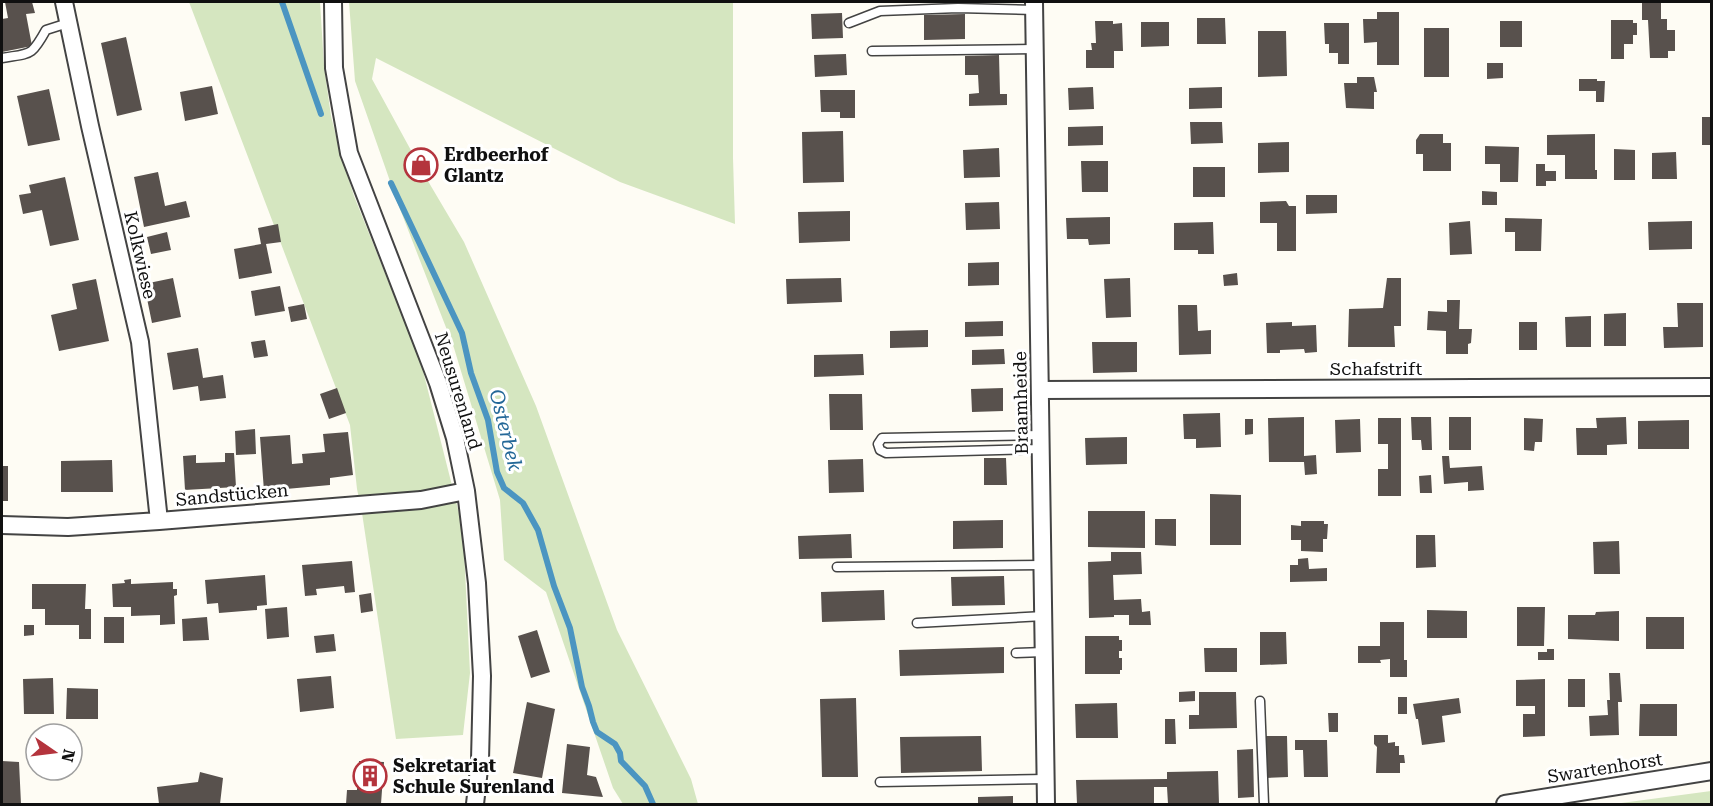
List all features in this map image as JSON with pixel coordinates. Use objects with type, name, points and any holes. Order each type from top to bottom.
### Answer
[{"type":"street","name":"Kolkwiese","points":[[64,2],[140,342],[159,521]]},
{"type":"street","name":"Neusurenland","points":[[333,2],[334,68],[349,153],[438,383],[455,438],[466,491],[477,583],[482,676],[480,760],[474,804]]},
{"type":"street","name":"Braamheide","points":[[1035,6],[1047,804]]},
{"type":"street","name":"Schafstrift","points":[[1040,390],[1712,387]]},
{"type":"street","name":"Sandstücken","points":[[2,525],[68,527],[159,521],[421,500],[466,491]]},
{"type":"street","name":"Swartenhorst","points":[[1505,804],[1712,771]]},
{"type":"lane","points":[[849,23],[880,11],[1035,6]]},
{"type":"lane","points":[[2,58],[29,53],[38,46],[46,30],[68,23]]},
{"type":"lane","points":[[872,51],[1035,49]]},
{"type":"lane","points":[[882,438],[1041,442],[886,453],[880,450],[878,444],[882,438]]},
{"type":"lane","points":[[837,567],[1043,565]]},
{"type":"lane","points":[[917,623],[1044,616]]},
{"type":"lane","points":[[1016,653],[1044,652]]},
{"type":"lane","points":[[1260,701],[1264,804]]},
{"type":"lane","points":[[880,782],[1046,779]]},
{"type":"green space","points":[[189,2],[320,2],[324,66],[331,116],[339,148],[354,196],[421,363],[463,529],[470,673],[463,735],[396,739],[357,489],[350,425]]},
{"type":"green space","points":[[349,2],[733,2],[735,224],[620,182],[376,58],[372,79],[464,242],[536,406],[617,630],[691,779],[698,804],[623,804],[613,788],[546,592],[504,560],[500,500],[454,348],[398,204],[355,81]]},
{"type":"green space","points":[[1711,791],[1711,804],[1614,804]]},
{"type":"building","points":[[5,2],[32,2],[35,13],[26,14],[32,46],[2,52],[2,19],[8,18]]},
{"type":"building","points":[[1642,2],[1661,2],[1661,19],[1667,19],[1667,30],[1675,30],[1675,51],[1668,51],[1668,58],[1650,58],[1648,20],[1642,20]]},
{"type":"building","points":[[1377,12],[1399,12],[1399,65],[1377,65],[1377,42],[1364,43],[1363,19],[1377,19]]},
{"type":"building","points":[[842,13],[843,38],[812,39],[811,14]]},
{"type":"building","points":[[965,14],[965,39],[924,40],[924,15]]},
{"type":"building","points":[[1197,18],[1225,18],[1226,44],[1197,44]]},
{"type":"building","points":[[1611,20],[1633,20],[1633,23],[1637,23],[1637,35],[1633,35],[1633,44],[1624,44],[1624,59],[1611,59]]},
{"type":"building","points":[[1095,21],[1122,23],[1123,51],[1114,51],[1114,68],[1086,68],[1086,50],[1092,50],[1091,43],[1096,43]]},
{"type":"building","points":[[1500,21],[1522,21],[1522,47],[1500,47]]},
{"type":"building","points":[[1141,22],[1169,22],[1169,46],[1141,47]]},
{"type":"building","points":[[1324,23],[1349,23],[1349,64],[1338,64],[1338,53],[1329,53],[1329,44],[1325,44]]},
{"type":"building","points":[[1424,28],[1449,28],[1449,77],[1424,77]]},
{"type":"building","points":[[1258,31],[1286,31],[1287,76],[1258,77]]},
{"type":"building","points":[[126,37],[142,110],[117,116],[101,43]]},
{"type":"building","points":[[846,54],[847,75],[815,77],[814,55]]},
{"type":"building","points":[[999,55],[1000,94],[1007,94],[1007,105],[969,106],[969,94],[979,93],[978,75],[965,75],[965,56]]},
{"type":"building","points":[[1487,63],[1503,63],[1503,78],[1487,79]]},
{"type":"building","points":[[1357,77],[1374,77],[1377,92],[1374,92],[1374,109],[1346,108],[1344,83],[1357,83]]},
{"type":"building","points":[[1579,79],[1605,81],[1604,102],[1596,102],[1596,91],[1579,91]]},
{"type":"building","points":[[212,86],[218,114],[185,121],[180,92]]},
{"type":"building","points":[[1093,87],[1094,109],[1069,110],[1068,88]]},
{"type":"building","points":[[1222,87],[1222,108],[1189,109],[1189,88]]},
{"type":"building","points":[[49,89],[60,140],[28,146],[17,96]]},
{"type":"building","points":[[820,90],[855,90],[855,118],[840,118],[840,112],[821,112]]},
{"type":"building","points":[[1702,117],[1712,117],[1712,145],[1702,145]]},
{"type":"building","points":[[1190,122],[1222,122],[1223,143],[1191,144]]},
{"type":"building","points":[[1103,126],[1103,145],[1068,146],[1068,127]]},
{"type":"building","points":[[843,131],[844,182],[803,183],[802,132]]},
{"type":"building","points":[[1420,134],[1443,134],[1443,143],[1451,143],[1451,171],[1423,171],[1423,154],[1416,154],[1416,140]]},
{"type":"building","points":[[1595,134],[1597,179],[1565,179],[1565,155],[1547,155],[1547,135]]},
{"type":"building","points":[[1289,142],[1289,172],[1258,173],[1258,143]]},
{"type":"building","points":[[1485,146],[1519,147],[1518,182],[1500,182],[1500,164],[1485,164]]},
{"type":"building","points":[[999,148],[1000,177],[964,178],[963,150]]},
{"type":"building","points":[[1614,149],[1635,150],[1635,180],[1614,180]]},
{"type":"building","points":[[1676,152],[1677,179],[1652,179],[1652,153]]},
{"type":"building","points":[[1081,161],[1108,161],[1108,192],[1082,192]]},
{"type":"building","points":[[1536,164],[1545,164],[1545,171],[1556,171],[1556,181],[1546,181],[1546,186],[1536,186]]},
{"type":"building","points":[[1193,167],[1225,167],[1225,197],[1193,197]]},
{"type":"building","points":[[158,172],[165,206],[186,201],[190,217],[144,227],[134,177]]},
{"type":"building","points":[[65,177],[79,240],[50,246],[42,210],[23,214],[19,195],[31,193],[29,185]]},
{"type":"building","points":[[1482,191],[1497,192],[1497,205],[1482,205]]},
{"type":"building","points":[[1306,195],[1337,195],[1337,213],[1306,214]]},
{"type":"building","points":[[1286,201],[1289,206],[1296,206],[1296,251],[1277,251],[1277,223],[1260,223],[1260,202]]},
{"type":"building","points":[[999,202],[1000,229],[966,230],[965,203]]},
{"type":"building","points":[[850,211],[850,241],[799,243],[798,212]]},
{"type":"building","points":[[1110,217],[1110,244],[1089,245],[1088,239],[1067,239],[1066,218]]},
{"type":"building","points":[[1505,218],[1542,219],[1541,251],[1515,251],[1515,232],[1505,232]]},
{"type":"building","points":[[1470,221],[1472,254],[1450,255],[1449,223]]},
{"type":"building","points":[[1692,221],[1692,249],[1649,250],[1648,222]]},
{"type":"building","points":[[1213,222],[1214,254],[1198,254],[1198,250],[1174,250],[1174,223]]},
{"type":"building","points":[[278,224],[281,242],[266,244],[272,273],[239,279],[234,249],[261,244],[258,228]]},
{"type":"building","points":[[167,232],[171,250],[151,254],[147,237]]},
{"type":"building","points":[[999,262],[999,285],[968,286],[968,263]]},
{"type":"building","points":[[1237,273],[1238,285],[1224,286],[1223,275]]},
{"type":"building","points":[[173,278],[181,317],[152,323],[144,284]]},
{"type":"building","points":[[841,278],[842,302],[787,304],[786,279]]},
{"type":"building","points":[[1130,278],[1131,317],[1106,318],[1104,279]]},
{"type":"building","points":[[1387,278],[1401,278],[1401,326],[1394,326],[1395,347],[1348,347],[1349,309],[1383,308]]},
{"type":"building","points":[[96,279],[109,341],[59,351],[51,315],[77,309],[72,284]]},
{"type":"building","points":[[280,286],[285,311],[255,316],[251,291]]},
{"type":"building","points":[[1447,300],[1460,300],[1459,329],[1472,329],[1468,354],[1446,354],[1446,331],[1427,330],[1428,311],[1447,312]]},
{"type":"building","points":[[1677,303],[1703,303],[1703,347],[1664,348],[1663,327],[1678,327]]},
{"type":"building","points":[[304,304],[307,319],[291,322],[288,307]]},
{"type":"building","points":[[1178,305],[1197,305],[1198,331],[1211,330],[1211,354],[1179,355]]},
{"type":"building","points":[[1626,313],[1626,346],[1604,346],[1604,314]]},
{"type":"building","points":[[1591,316],[1591,347],[1566,347],[1565,317]]},
{"type":"building","points":[[1003,321],[1003,336],[965,337],[965,322]]},
{"type":"building","points":[[1292,322],[1292,326],[1316,325],[1317,352],[1305,353],[1304,349],[1267,353],[1266,323]]},
{"type":"building","points":[[1519,322],[1537,322],[1537,350],[1519,350]]},
{"type":"building","points":[[928,330],[928,347],[890,348],[890,331]]},
{"type":"building","points":[[265,340],[268,356],[254,358],[251,342]]},
{"type":"building","points":[[1092,342],[1137,342],[1137,372],[1093,373]]},
{"type":"building","points":[[198,348],[203,378],[223,375],[226,398],[200,401],[198,386],[173,390],[167,353]]},
{"type":"building","points":[[1004,349],[1005,364],[972,365],[972,350]]},
{"type":"building","points":[[863,354],[864,375],[814,377],[814,355]]},
{"type":"building","points":[[337,388],[346,413],[329,419],[320,394]]},
{"type":"building","points":[[1003,388],[1003,411],[972,412],[971,389]]},
{"type":"building","points":[[829,394],[862,394],[863,430],[830,430]]},
{"type":"building","points":[[1220,413],[1221,447],[1196,448],[1196,439],[1184,439],[1183,414]]},
{"type":"building","points":[[1304,417],[1304,456],[1316,455],[1317,474],[1305,475],[1304,462],[1269,462],[1268,418]]},
{"type":"building","points":[[1411,417],[1431,417],[1432,450],[1422,450],[1421,440],[1412,440]]},
{"type":"building","points":[[1449,417],[1471,417],[1471,450],[1449,450]]},
{"type":"building","points":[[1626,417],[1627,444],[1607,445],[1607,455],[1577,455],[1576,428],[1597,428],[1596,418]]},
{"type":"building","points":[[1378,418],[1401,418],[1401,496],[1378,496],[1378,469],[1388,469],[1388,444],[1378,444]]},
{"type":"building","points":[[1524,418],[1543,419],[1542,442],[1535,442],[1534,451],[1524,450]]},
{"type":"building","points":[[1245,419],[1253,419],[1253,434],[1245,435]]},
{"type":"building","points":[[1360,419],[1361,452],[1336,453],[1335,420]]},
{"type":"building","points":[[1689,420],[1689,449],[1638,449],[1638,421]]},
{"type":"building","points":[[255,429],[256,454],[236,455],[235,431]]},
{"type":"building","points":[[348,432],[353,475],[330,478],[330,485],[264,491],[260,437],[290,435],[292,464],[303,463],[302,454],[325,452],[323,434]]},
{"type":"building","points":[[1127,437],[1127,464],[1086,465],[1085,438]]},
{"type":"building","points":[[225,453],[234,453],[236,487],[185,490],[183,456],[196,455],[196,463],[225,462]]},
{"type":"building","points":[[1442,456],[1449,456],[1450,468],[1482,466],[1484,490],[1468,491],[1468,482],[1444,484]]},
{"type":"building","points":[[984,458],[1006,458],[1007,485],[984,485]]},
{"type":"building","points":[[863,459],[864,492],[829,493],[828,460]]},
{"type":"building","points":[[112,460],[113,492],[61,492],[61,461]]},
{"type":"building","points":[[2,466],[8,466],[8,501],[2,501]]},
{"type":"building","points":[[1431,475],[1432,493],[1420,493],[1419,476]]},
{"type":"building","points":[[1210,494],[1241,495],[1241,545],[1210,545]]},
{"type":"building","points":[[1088,511],[1145,511],[1145,548],[1088,547]]},
{"type":"building","points":[[1155,519],[1176,519],[1176,546],[1155,545]]},
{"type":"building","points":[[1003,520],[1003,548],[953,549],[953,521]]},
{"type":"building","points":[[1301,521],[1324,521],[1324,524],[1328,524],[1327,539],[1323,539],[1323,552],[1301,551],[1301,540],[1291,540],[1291,525],[1301,526]]},
{"type":"building","points":[[851,534],[852,558],[799,559],[798,536]]},
{"type":"building","points":[[1416,535],[1435,535],[1436,567],[1416,568]]},
{"type":"building","points":[[1619,541],[1620,574],[1594,574],[1593,542]]},
{"type":"building","points":[[1111,552],[1141,552],[1142,574],[1113,575],[1114,600],[1141,599],[1142,612],[1150,611],[1151,625],[1129,625],[1129,615],[1089,618],[1088,562],[1111,561]]},
{"type":"building","points":[[1308,558],[1309,569],[1327,568],[1327,581],[1290,582],[1290,565],[1298,565],[1298,559]]},
{"type":"building","points":[[352,561],[355,592],[345,593],[344,586],[316,589],[317,595],[305,596],[302,565]]},
{"type":"building","points":[[265,575],[267,605],[257,606],[257,610],[219,613],[218,603],[207,604],[205,580]]},
{"type":"building","points":[[1004,576],[1005,605],[952,606],[951,577]]},
{"type":"building","points":[[131,579],[131,584],[173,582],[173,589],[177,589],[177,595],[174,596],[175,624],[160,625],[160,615],[131,616],[131,607],[113,607],[112,584],[125,583],[124,580]]},
{"type":"building","points":[[32,584],[86,584],[85,609],[91,609],[91,639],[79,639],[79,625],[45,625],[45,609],[32,609]]},
{"type":"building","points":[[884,590],[885,620],[822,622],[821,592]]},
{"type":"building","points":[[371,593],[373,611],[361,613],[359,595]]},
{"type":"building","points":[[287,607],[289,637],[267,639],[265,609]]},
{"type":"building","points":[[1517,607],[1545,607],[1544,646],[1517,646]]},
{"type":"building","points":[[1427,610],[1467,611],[1467,638],[1427,638]]},
{"type":"building","points":[[1619,611],[1619,641],[1568,639],[1568,615],[1595,615],[1596,612]]},
{"type":"building","points":[[104,617],[124,617],[124,643],[104,643]]},
{"type":"building","points":[[207,617],[209,640],[183,641],[182,619]]},
{"type":"building","points":[[1646,617],[1684,617],[1684,649],[1646,649]]},
{"type":"building","points":[[1380,622],[1404,622],[1404,660],[1407,660],[1407,677],[1390,677],[1390,659],[1380,660],[1381,663],[1358,663],[1358,646],[1380,646]]},
{"type":"building","points":[[24,625],[34,625],[34,635],[24,636]]},
{"type":"building","points":[[537,630],[550,672],[531,678],[518,636]]},
{"type":"building","points":[[1260,632],[1286,632],[1287,664],[1260,665]]},
{"type":"building","points":[[334,634],[336,651],[316,653],[314,636]]},
{"type":"building","points":[[1085,636],[1119,636],[1119,640],[1122,640],[1122,651],[1119,651],[1119,658],[1122,658],[1120,674],[1085,674]]},
{"type":"building","points":[[1004,647],[1004,673],[900,676],[899,650]]},
{"type":"building","points":[[1204,648],[1237,648],[1237,672],[1205,672]]},
{"type":"building","points":[[1547,649],[1554,649],[1554,660],[1538,660],[1538,652],[1547,652]]},
{"type":"building","points":[[1609,673],[1620,673],[1622,702],[1618,702],[1619,735],[1590,736],[1589,716],[1608,715]]},
{"type":"building","points":[[331,676],[334,708],[300,712],[297,679]]},
{"type":"building","points":[[53,678],[54,714],[24,714],[23,679]]},
{"type":"building","points":[[1545,679],[1545,736],[1523,737],[1523,714],[1535,714],[1535,706],[1516,706],[1516,680]]},
{"type":"building","points":[[1568,679],[1585,679],[1585,707],[1568,707]]},
{"type":"building","points":[[67,688],[98,689],[98,719],[66,719]]},
{"type":"building","points":[[1195,691],[1195,701],[1179,702],[1179,692]]},
{"type":"building","points":[[1199,692],[1236,692],[1237,728],[1189,729],[1189,715],[1199,715]]},
{"type":"building","points":[[1398,697],[1407,697],[1407,714],[1398,714]]},
{"type":"building","points":[[856,698],[858,777],[822,777],[820,699]]},
{"type":"building","points":[[1459,698],[1461,713],[1442,716],[1445,742],[1422,745],[1413,704]]},
{"type":"building","points":[[527,702],[555,709],[542,778],[513,773]]},
{"type":"building","points":[[1117,703],[1118,738],[1076,738],[1075,704]]},
{"type":"building","points":[[1640,704],[1677,704],[1677,736],[1639,736]]},
{"type":"building","points":[[1328,713],[1338,713],[1338,732],[1329,732]]},
{"type":"building","points":[[1165,719],[1175,719],[1176,744],[1165,744]]},
{"type":"building","points":[[1374,735],[1388,735],[1388,743],[1395,742],[1395,746],[1399,746],[1399,755],[1404,755],[1405,763],[1400,763],[1400,773],[1376,773],[1377,747],[1374,744]]},
{"type":"building","points":[[981,736],[982,771],[901,773],[900,737]]},
{"type":"building","points":[[1265,736],[1287,736],[1288,777],[1264,778]]},
{"type":"building","points":[[1295,740],[1327,740],[1328,777],[1304,777],[1303,750],[1295,750]]},
{"type":"building","points":[[567,744],[590,747],[587,775],[596,777],[603,797],[562,793]]},
{"type":"building","points":[[1253,749],[1254,797],[1238,798],[1237,750]]},
{"type":"building","points":[[2,761],[19,762],[21,804],[2,804]]},
{"type":"building","name":"Sekretariat Schule Surenland","points":[[359,761],[384,762],[381,804],[346,804],[347,790],[357,790]]},
{"type":"building","points":[[1218,771],[1219,804],[1168,804],[1167,787],[1154,787],[1154,804],[1077,804],[1076,780],[1167,779],[1167,772]]},
{"type":"building","points":[[200,772],[223,778],[220,804],[159,804],[157,787],[198,782]]},
{"type":"building","points":[[1013,796],[1013,804],[978,804],[978,797]]},
{"type":"waterway","name":"Osterbek","points":[[282,2],[321,114]]},
{"type":"waterway","name":"Osterbek","points":[[391,183],[462,333],[471,373],[488,420],[497,472],[504,488],[523,503],[538,530],[554,586],[570,628],[582,687],[597,732],[615,744],[621,761],[645,786],[653,804]]},
{"type":"place","name":"Erdbeerhof Glantz","points":[[421,165]]},
{"type":"place","name":"Sekretariat Schule Surenland","points":[[370,776]]}]
